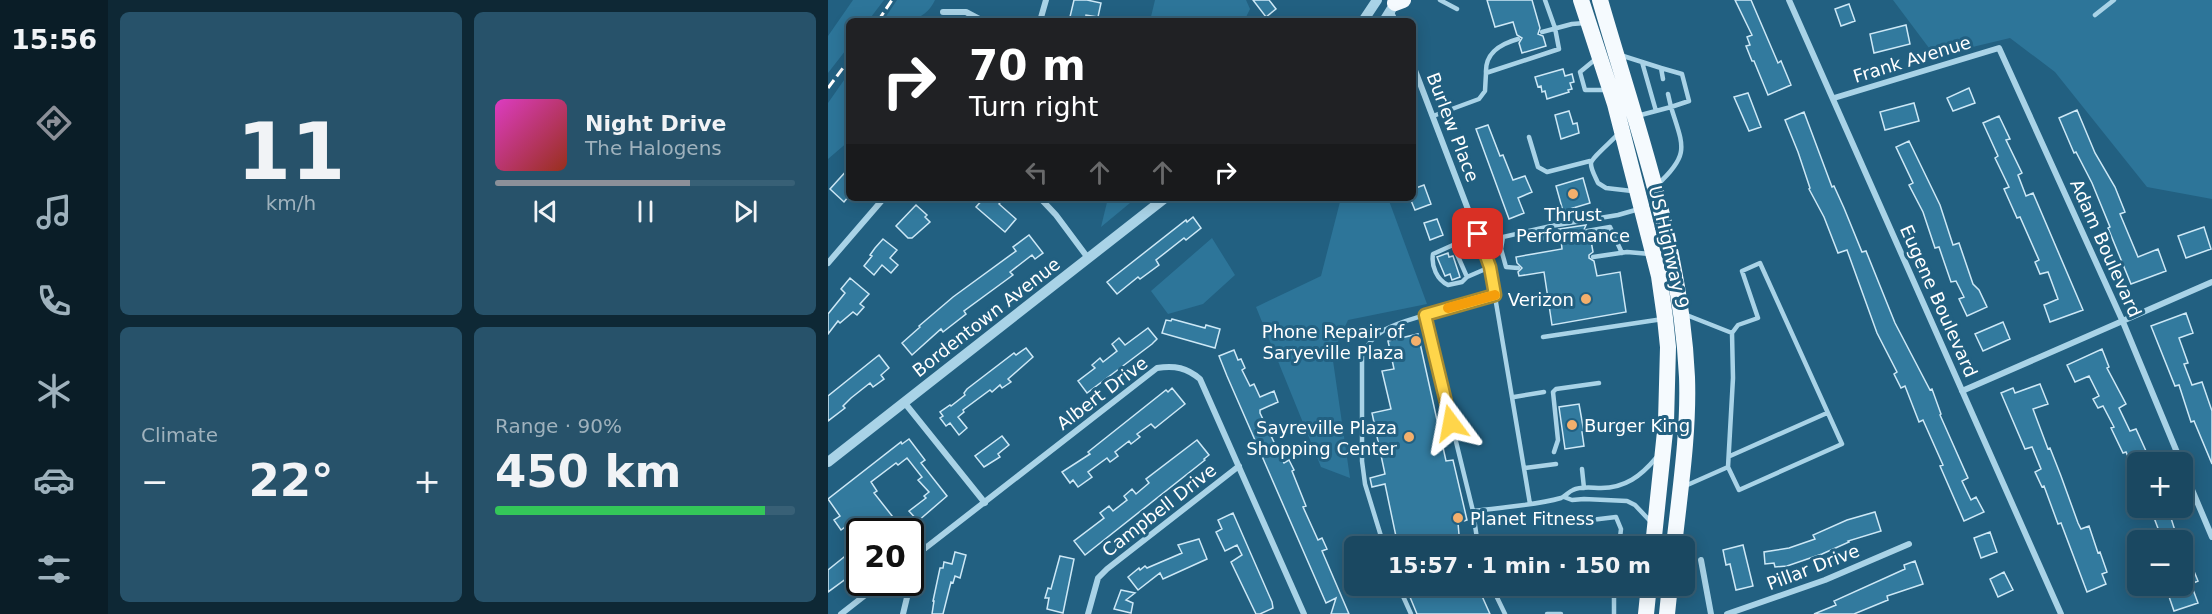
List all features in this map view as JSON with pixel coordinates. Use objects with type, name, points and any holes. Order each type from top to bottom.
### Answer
[{"type":"highway","name":"US Highway 9","points":[[1581,0],[1588,23],[1607,55],[1634,117],[1656,186],[1673,258],[1673,315],[1668,347],[1666,422],[1654,536]]},
{"type":"highway","name":"US Highway 9","points":[[1600,0],[1610,90],[1654,254],[1673,315],[1687,379],[1675,536]]},
{"type":"highway","points":[[1646,614],[1647,596]]},
{"type":"street","points":[[1041,18],[1046,0]]},
{"type":"street","points":[[1366,18],[1377,0]]},
{"type":"street","name":"Eugene Boulevard","points":[[1789,0],[2061,614]]},
{"type":"street","points":[[943,12],[966,12],[977,18]]},
{"type":"street","name":"Frank Avenue","points":[[1834,98],[1999,48]]},
{"type":"street","name":"Adam Boulevard","points":[[1999,48],[2123,322],[2177,452]]},
{"type":"street","name":"Burlew Place","points":[[1416,73],[1490,267]]},
{"type":"street","points":[[828,263],[881,201]]},
{"type":"street","points":[[1043,201],[1088,258]]},
{"type":"street","name":"Bordentown Avenue","points":[[828,462],[1161,201]]},
{"type":"street","points":[[1962,391],[2212,282]]},
{"type":"street","name":"Albert Drive","points":[[924,550],[1157,368],[1166,366],[1187,369],[1200,379],[1304,614]]},
{"type":"street","points":[[904,402],[986,503]]},
{"type":"street","name":"Campbell Drive","points":[[1088,614],[1098,578],[1107,569],[1239,466]]},
{"type":"street","name":"Adam Boulevard","points":[[2193,491],[2212,537]]},
{"type":"street","name":"Pillar Drive","points":[[1727,614],[1825,580],[1909,544]]},
{"type":"street","points":[[1701,560],[1711,614]]},
{"type":"street","points":[[841,614],[864,596]]},
{"type":"street","points":[[903,614],[907,596]]},
{"type":"lane","points":[[1440,0],[1457,9]]},
{"type":"lane","points":[[1486,73],[1559,49],[1555,28],[1545,0]]},
{"type":"lane","points":[[2095,15],[2114,0]]},
{"type":"lane","points":[[1542,32],[1588,23]]},
{"type":"lane","points":[[1432,116],[1479,99],[1485,91],[1488,57],[1497,48],[1518,39]]},
{"type":"lane","points":[[1610,90],[1585,90],[1580,72],[1607,55],[1642,62],[1682,74],[1689,100],[1634,117]]},
{"type":"lane","points":[[1642,62],[1656,111]]},
{"type":"lane","points":[[1661,68],[1663,79]]},
{"type":"lane","points":[[1656,186],[1674,170],[1683,146],[1668,94]]},
{"type":"lane","points":[[1529,137],[1538,167],[1547,172],[1590,162],[1608,147],[1621,131]]},
{"type":"lane","points":[[1590,162],[1598,183],[1606,188],[1637,192]]},
{"type":"lane","points":[[1481,242],[1618,215],[1642,208]]},
{"type":"lane","points":[[1587,231],[1610,227],[1622,253]]},
{"type":"lane","points":[[1530,231],[1532,240],[1560,235]]},
{"type":"lane","points":[[1478,234],[1433,254],[1432,258],[1438,278],[1448,285],[1462,282],[1467,277],[1490,267],[1514,397],[1530,504]]},
{"type":"lane","points":[[1503,237],[1502,249],[1506,267],[1518,268]]},
{"type":"lane","points":[[1454,245],[1467,277]]},
{"type":"lane","points":[[1593,257],[1622,253],[1654,254]]},
{"type":"lane","points":[[1760,263],[1827,413],[1842,444],[1739,490],[1728,467],[1733,378],[1732,333],[1738,325],[1758,318],[1742,271],[1760,263]]},
{"type":"lane","points":[[1381,536],[1365,484],[1362,461],[1362,356],[1367,345],[1390,326],[1495,295]]},
{"type":"lane","points":[[1425,315],[1473,511],[1477,536]]},
{"type":"lane","points":[[1543,337],[1673,315],[1732,333]]},
{"type":"lane","points":[[1554,452],[1558,440],[1553,392],[1556,389],[1599,383]]},
{"type":"lane","points":[[1514,397],[1544,392]]},
{"type":"lane","points":[[1730,456],[1827,413]]},
{"type":"lane","points":[[1564,497],[1571,490],[1616,486],[1634,479],[1644,472],[1662,451]]},
{"type":"lane","points":[[1525,468],[1556,464]]},
{"type":"lane","points":[[1680,489],[1728,467]]},
{"type":"lane","points":[[1582,469],[1584,488]]},
{"type":"lane","points":[[1473,511],[1564,497],[1572,500],[1627,501],[1635,505],[1655,527]]},
{"type":"lane","points":[[1592,520],[1616,517],[1621,529],[1620,536]]},
{"type":"lane","points":[[1403,596],[1411,614]]},
{"type":"lane","points":[[1496,596],[1505,614]]},
{"type":"lane","points":[[1614,596],[1614,614]]},
{"type":"lane","points":[[1547,614],[1561,614]]},
{"type":"shaded area","points":[[853,0],[884,0],[870,18],[846,18],[846,50],[828,73],[828,36]]},
{"type":"shaded area","points":[[897,0],[935,0],[931,8],[920,17],[885,18]]},
{"type":"shaded area","points":[[1155,0],[1246,0],[1250,9],[1246,18],[1151,18]]},
{"type":"shaded area","points":[[1893,0],[2212,0],[2212,199],[2147,187],[2055,72],[2010,38],[1935,56]]},
{"type":"shaded area","points":[[846,77],[846,144],[828,159],[828,103]]},
{"type":"shaded area","points":[[1107,201],[1132,201],[1101,227]]},
{"type":"shaded area","points":[[1340,201],[1389,201],[1427,304],[1348,320],[1332,354],[1350,478],[1321,467],[1256,307],[1321,276]]},
{"type":"shaded area","points":[[1212,238],[1235,275],[1203,304],[1168,314],[1151,291]]},
{"type":"building","points":[[1074,0],[1101,3],[1098,17],[1086,15],[1086,18],[1070,18]]},
{"type":"building","points":[[1253,0],[1269,0],[1276,9],[1266,17]]},
{"type":"building","points":[[1487,0],[1532,0],[1540,28],[1538,34],[1543,36],[1546,46],[1522,53],[1519,43],[1522,38],[1517,35],[1513,22],[1495,27]]},
{"type":"building","points":[[1735,0],[1751,0],[1778,63],[1781,61],[1791,85],[1768,95],[1746,46],[1750,45],[1747,37],[1752,35]]},
{"type":"building","points":[[1849,4],[1855,21],[1841,26],[1835,9]]},
{"type":"building","points":[[1906,25],[1910,44],[1874,53],[1870,34]]},
{"type":"building","points":[[1563,69],[1565,76],[1572,74],[1574,82],[1570,83],[1572,89],[1547,99],[1545,91],[1542,92],[1541,86],[1538,87],[1535,77]]},
{"type":"building","points":[[1969,88],[1975,103],[1953,111],[1947,98]]},
{"type":"building","points":[[1748,93],[1761,127],[1749,131],[1734,97]]},
{"type":"building","points":[[1914,103],[1919,121],[1885,130],[1880,112]]},
{"type":"building","points":[[2077,110],[2095,153],[2115,187],[2125,212],[2120,214],[2138,257],[2158,249],[2166,271],[2131,284],[2092,183],[2076,152],[2074,153],[2059,118]]},
{"type":"building","points":[[1569,111],[1573,124],[1577,123],[1579,133],[1561,139],[1555,115]]},
{"type":"building","points":[[1804,112],[1832,187],[1834,186],[1862,252],[1866,251],[1895,323],[1930,390],[1932,389],[1940,415],[1968,478],[1962,481],[1971,500],[1976,497],[1984,512],[1964,521],[1923,420],[1919,422],[1905,386],[1901,388],[1894,374],[1897,372],[1877,333],[1847,250],[1838,253],[1824,217],[1809,189],[1785,120]]},
{"type":"building","points":[[1999,116],[2010,139],[2006,140],[2022,173],[2018,175],[2026,196],[2033,193],[2083,310],[2050,322],[2044,305],[2058,299],[2048,272],[2040,274],[2035,262],[2039,260],[2020,217],[2017,218],[2004,189],[2009,187],[1995,158],[1998,156],[1983,123]]},
{"type":"building","points":[[1488,125],[1500,156],[1503,155],[1513,180],[1525,176],[1532,192],[1518,198],[1524,213],[1509,219],[1476,129]]},
{"type":"building","points":[[1909,141],[1940,205],[1953,245],[1959,243],[1973,284],[1979,290],[1987,307],[1967,316],[1959,299],[1964,297],[1956,281],[1951,282],[1939,247],[1935,248],[1923,212],[1909,185],[1913,183],[1896,147]]},
{"type":"building","points":[[846,171],[846,200],[844,202],[830,189]]},
{"type":"building","name":"Thrust Performance","points":[[1583,178],[1590,203],[1563,211],[1556,186]]},
{"type":"building","points":[[1424,185],[1431,204],[1415,210],[1411,201],[1416,201],[1416,188]]},
{"type":"building","points":[[981,201],[1002,201],[999,204],[1016,219],[1005,232],[976,207]]},
{"type":"building","points":[[916,205],[927,215],[925,217],[930,222],[912,238],[908,238],[896,226]]},
{"type":"building","points":[[1193,217],[1201,228],[1156,260],[1159,265],[1140,279],[1138,277],[1117,294],[1107,282],[1186,220],[1187,222]]},
{"type":"building","points":[[1437,219],[1443,235],[1430,240],[1424,223]]},
{"type":"building","points":[[1586,225],[1583,232],[1585,235],[1590,235],[1593,252],[1589,258],[1594,261],[1597,276],[1620,272],[1626,312],[1552,325],[1544,272],[1519,276],[1518,272],[1522,268],[1517,263],[1516,257],[1562,249],[1561,239],[1564,235],[1559,229]]},
{"type":"building","points":[[2204,227],[2211,249],[2186,258],[2178,236]]},
{"type":"building","points":[[1029,235],[1043,253],[1035,259],[1032,255],[1010,272],[1013,275],[964,311],[966,314],[943,332],[941,329],[912,355],[902,343],[953,297],[1016,251],[1013,247]]},
{"type":"building","points":[[883,239],[897,250],[890,258],[898,265],[891,273],[882,265],[874,275],[864,266]]},
{"type":"building","points":[[1448,253],[1449,257],[1453,256],[1460,277],[1452,280],[1450,274],[1445,276],[1437,257]]},
{"type":"building","points":[[850,278],[869,294],[860,304],[864,307],[857,315],[853,312],[840,323],[838,321],[828,334],[828,314],[845,293],[841,289]]},
{"type":"building","points":[[2186,313],[2193,333],[2179,338],[2188,363],[2184,364],[2192,385],[2202,382],[2212,411],[2212,464],[2194,421],[2191,422],[2179,385],[2175,386],[2151,326]]},
{"type":"building","points":[[1172,319],[1205,328],[1206,325],[1220,329],[1215,348],[1162,333],[1166,320],[1171,321]]},
{"type":"building","points":[[2003,322],[2010,339],[1983,351],[1975,334]]},
{"type":"building","points":[[1148,328],[1157,339],[1087,393],[1078,381],[1095,368],[1092,365],[1100,358],[1103,362],[1117,351],[1112,344],[1119,338],[1125,345]]},
{"type":"building","name":"Sayreville Plaza Shopping Center","points":[[1418,334],[1446,461],[1453,460],[1467,520],[1458,523],[1459,536],[1396,536],[1385,484],[1372,487],[1370,478],[1385,474],[1372,413],[1391,409],[1382,371],[1394,369],[1388,341]]},
{"type":"building","points":[[1026,348],[1033,357],[1008,379],[1011,382],[1002,388],[1000,385],[992,392],[990,390],[963,410],[964,412],[958,417],[967,428],[959,435],[950,423],[946,426],[940,418],[943,416],[940,412],[965,395],[967,389],[1014,353],[1016,355]]},
{"type":"building","points":[[2102,349],[2109,367],[2107,368],[2126,404],[2119,408],[2130,431],[2136,429],[2146,452],[2123,453],[2111,428],[2114,427],[2103,406],[2098,408],[2093,399],[2099,396],[2089,376],[2075,382],[2067,365]]},
{"type":"building","points":[[1234,350],[1238,360],[1241,359],[1245,368],[1242,370],[1250,386],[1254,384],[1260,397],[1274,391],[1278,402],[1260,410],[1260,413],[1284,463],[1289,460],[1294,470],[1292,471],[1306,506],[1303,507],[1318,540],[1322,538],[1327,549],[1322,551],[1349,614],[1331,614],[1336,598],[1326,603],[1227,376],[1219,356]]},
{"type":"building","points":[[879,355],[889,368],[881,375],[884,379],[873,387],[870,383],[828,421],[828,396]]},
{"type":"building","points":[[2040,384],[2048,404],[2033,409],[2078,523],[2081,529],[2089,526],[2107,572],[2102,574],[2106,584],[2087,592],[2061,523],[2058,524],[2044,486],[2042,487],[2035,472],[2041,469],[2032,447],[2025,449],[2001,393],[2013,388],[2015,393]]},
{"type":"building","points":[[1172,388],[1185,404],[1155,428],[1151,424],[1137,434],[1140,437],[1131,444],[1129,441],[1115,452],[1118,456],[1110,462],[1107,458],[1088,472],[1092,477],[1078,487],[1073,480],[1070,483],[1062,472],[1090,454],[1088,452],[1166,390],[1168,392]]},
{"type":"building","name":"Burger King","points":[[1579,404],[1584,446],[1565,449],[1559,407]]},
{"type":"building","points":[[1002,436],[1009,445],[998,454],[1000,457],[984,467],[975,456]]},
{"type":"building","points":[[909,439],[925,460],[921,463],[947,496],[921,518],[915,518],[909,511],[926,498],[924,496],[929,492],[918,480],[922,477],[907,458],[898,465],[896,463],[871,482],[877,491],[874,493],[894,518],[846,518],[846,526],[841,530],[834,520],[840,516],[828,499],[901,442],[902,444]]},
{"type":"building","points":[[1197,440],[1209,455],[1205,460],[1085,555],[1074,541],[1104,518],[1100,513],[1109,506],[1113,511],[1127,500],[1124,496],[1132,489],[1136,494],[1149,483],[1146,479]]},
{"type":"building","points":[[1875,512],[1881,531],[1848,541],[1822,554],[1787,566],[1775,567],[1774,563],[1765,564],[1764,552],[1789,548],[1815,539],[1813,535],[1847,520]]},
{"type":"building","points":[[1233,513],[1272,602],[1273,608],[1260,614],[1256,614],[1231,562],[1242,555],[1237,545],[1225,551],[1216,532],[1222,529],[1218,520]]},
{"type":"building","points":[[2154,518],[2171,518],[2175,530],[2159,530]]},
{"type":"building","points":[[1990,532],[1997,552],[1981,558],[1974,538]]},
{"type":"building","points":[[1199,539],[1207,559],[1163,579],[1160,573],[1138,590],[1128,577],[1139,568],[1140,570],[1145,566],[1147,568],[1182,553],[1178,545]]},
{"type":"building","points":[[1743,545],[1753,586],[1736,590],[1730,564],[1726,565],[1723,550]]},
{"type":"building","points":[[955,552],[966,555],[960,578],[955,576],[953,583],[951,582],[943,614],[932,614],[940,568],[943,568],[944,562],[952,564]]},
{"type":"building","points":[[846,555],[846,579],[828,592],[828,570]]},
{"type":"building","points":[[1060,556],[1074,559],[1063,613],[1047,609],[1049,598],[1045,598],[1048,588],[1051,589]]},
{"type":"building","points":[[1915,561],[1923,584],[1887,596],[1888,600],[1854,614],[1814,614],[1836,605],[1834,601],[1905,569],[1904,565]]},
{"type":"building","points":[[2193,569],[2198,581],[2193,583]]},
{"type":"building","points":[[2004,572],[2013,590],[1998,597],[1990,579]]},
{"type":"building","points":[[2193,589],[2198,603],[2174,611],[2169,596],[2193,596]]},
{"type":"building","points":[[1121,590],[1135,593],[1126,600],[1133,603],[1131,613],[1114,609]]},
{"type":"building","points":[[1410,596],[1482,596],[1490,614],[1417,614]]},
{"type":"railway","points":[[880,18],[892,0]]},
{"type":"railway","points":[[828,88],[846,64]]},
{"type":"slow traffic","points":[[1448,308],[1495,295]]},
{"type":"place","name":"Thrust Performance","points":[[1573,194]]},
{"type":"place","name":"Verizon","points":[[1586,299]]},
{"type":"place","name":"Phone Repair of Saryeville Plaza","points":[[1416,341]]},
{"type":"place","name":"Burger King","points":[[1572,425]]},
{"type":"place","name":"Sayreville Plaza Shopping Center","points":[[1409,437]]},
{"type":"place","name":"Planet Fitness","points":[[1458,518]]},
{"type":"route","points":[[1451,423],[1425,315],[1495,295],[1490,267],[1478,234]]}]
